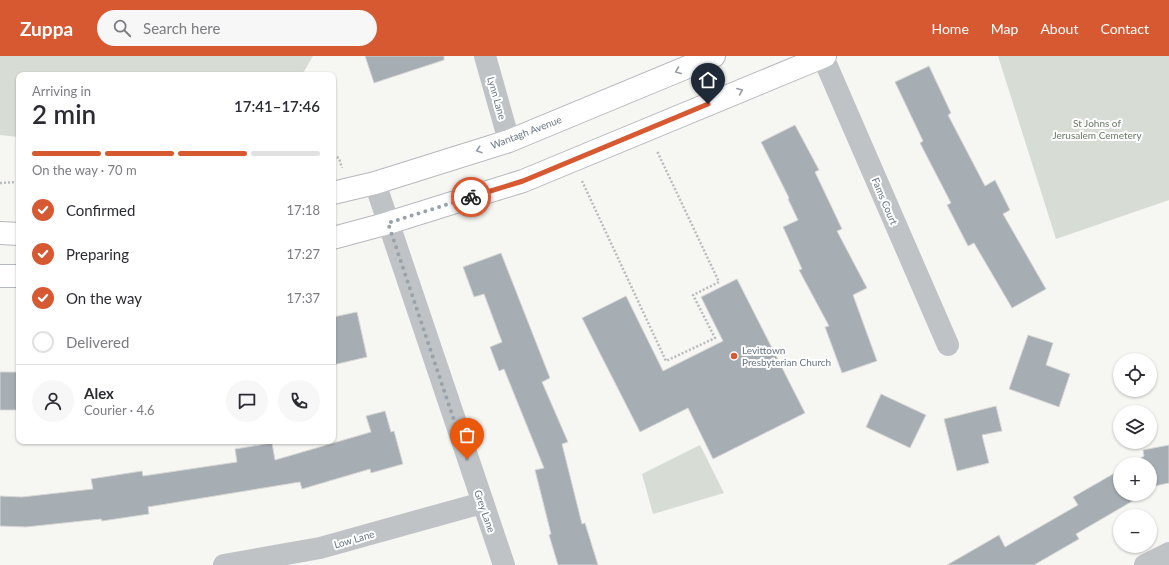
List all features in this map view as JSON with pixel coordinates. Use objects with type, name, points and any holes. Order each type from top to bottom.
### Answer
[{"type":"main road","name":"Wantagh Avenue","points":[[336,192],[375,183],[509,141],[714,56]]},
{"type":"main road","points":[[336,237],[388,223],[523,181],[824,56]]},
{"type":"main road","points":[[0,233],[16,234]]},
{"type":"main road","points":[[0,276],[16,276]]},
{"type":"street","name":"Lynn Lane","points":[[485,56],[509,141]]},
{"type":"street","name":"Fams Court","points":[[824,56],[948,345]]},
{"type":"street","name":"Grey Lane","points":[[375,183],[504,565]]},
{"type":"street","name":"Low Lane","points":[[224,565],[320,548],[482,503]]},
{"type":"street","points":[[1145,565],[1169,553]]},
{"type":"path","points":[[572,160],[666,361],[715,338],[693,295],[719,282],[647,130]]},
{"type":"path","points":[[0,183],[16,182]]},
{"type":"green space","points":[[0,56],[313,56],[304,72],[16,72],[16,137],[0,135]]},
{"type":"green space","name":"St Johns of Jerusalem Cemetery","points":[[998,56],[1169,56],[1169,200],[1056,239]]},
{"type":"green space","points":[[700,445],[724,493],[653,514],[642,474]]},
{"type":"building","points":[[365,56],[444,56],[444,60],[374,83]]},
{"type":"building","points":[[929,66],[951,113],[948,115],[985,186],[995,180],[1010,210],[1003,214],[1046,289],[1012,308],[974,243],[968,246],[947,205],[951,203],[920,143],[923,141],[895,82]]},
{"type":"building","points":[[795,125],[819,170],[815,172],[842,229],[837,231],[867,288],[853,295],[877,361],[842,373],[825,327],[829,326],[799,270],[802,269],[783,227],[798,220],[788,199],[789,198],[761,142]]},
{"type":"building","points":[[501,253],[550,378],[542,382],[568,442],[562,444],[582,524],[585,523],[598,565],[558,565],[549,535],[551,534],[535,470],[544,468],[504,369],[499,371],[490,347],[502,342],[484,294],[474,297],[463,267]]},
{"type":"building","name":"Levittown Presbyterian Church","points":[[737,279],[805,413],[713,459],[688,408],[640,432],[582,318],[626,296],[663,371],[723,341],[701,297]]},
{"type":"building","points":[[357,312],[367,357],[336,364],[336,316]]},
{"type":"building","points":[[1028,335],[1053,343],[1046,365],[1070,374],[1059,407],[1009,389]]},
{"type":"building","points":[[0,372],[16,372],[16,410],[0,410]]},
{"type":"building","points":[[881,394],[926,415],[910,448],[866,427]]},
{"type":"building","points":[[996,406],[1002,431],[982,435],[989,463],[957,471],[944,419]]},
{"type":"building","points":[[385,411],[391,432],[394,431],[403,464],[371,473],[370,469],[302,489],[300,482],[148,507],[149,514],[102,521],[101,519],[26,527],[0,526],[0,496],[22,497],[93,489],[91,479],[142,471],[143,476],[237,462],[235,449],[266,444],[272,444],[275,460],[330,444],[336,444],[336,442],[371,432],[366,416]]},
{"type":"building","points":[[1169,445],[1169,483],[1157,486],[1157,457],[1142,457],[1144,456],[1143,450],[1157,449],[1157,447]]},
{"type":"building","points":[[1113,474],[1113,501],[1133,501],[1119,509],[1113,509],[1113,512],[1076,534],[1079,539],[1034,565],[947,565],[999,535],[1005,547],[1078,505],[1073,497]]},
{"type":"way so far","points":[[467,459],[388,223],[471,197]]},
{"type":"place","name":"Levittown Presbyterian Church","points":[[734,356]]},
{"type":"route","points":[[471,197],[523,181],[708,104]]}]
